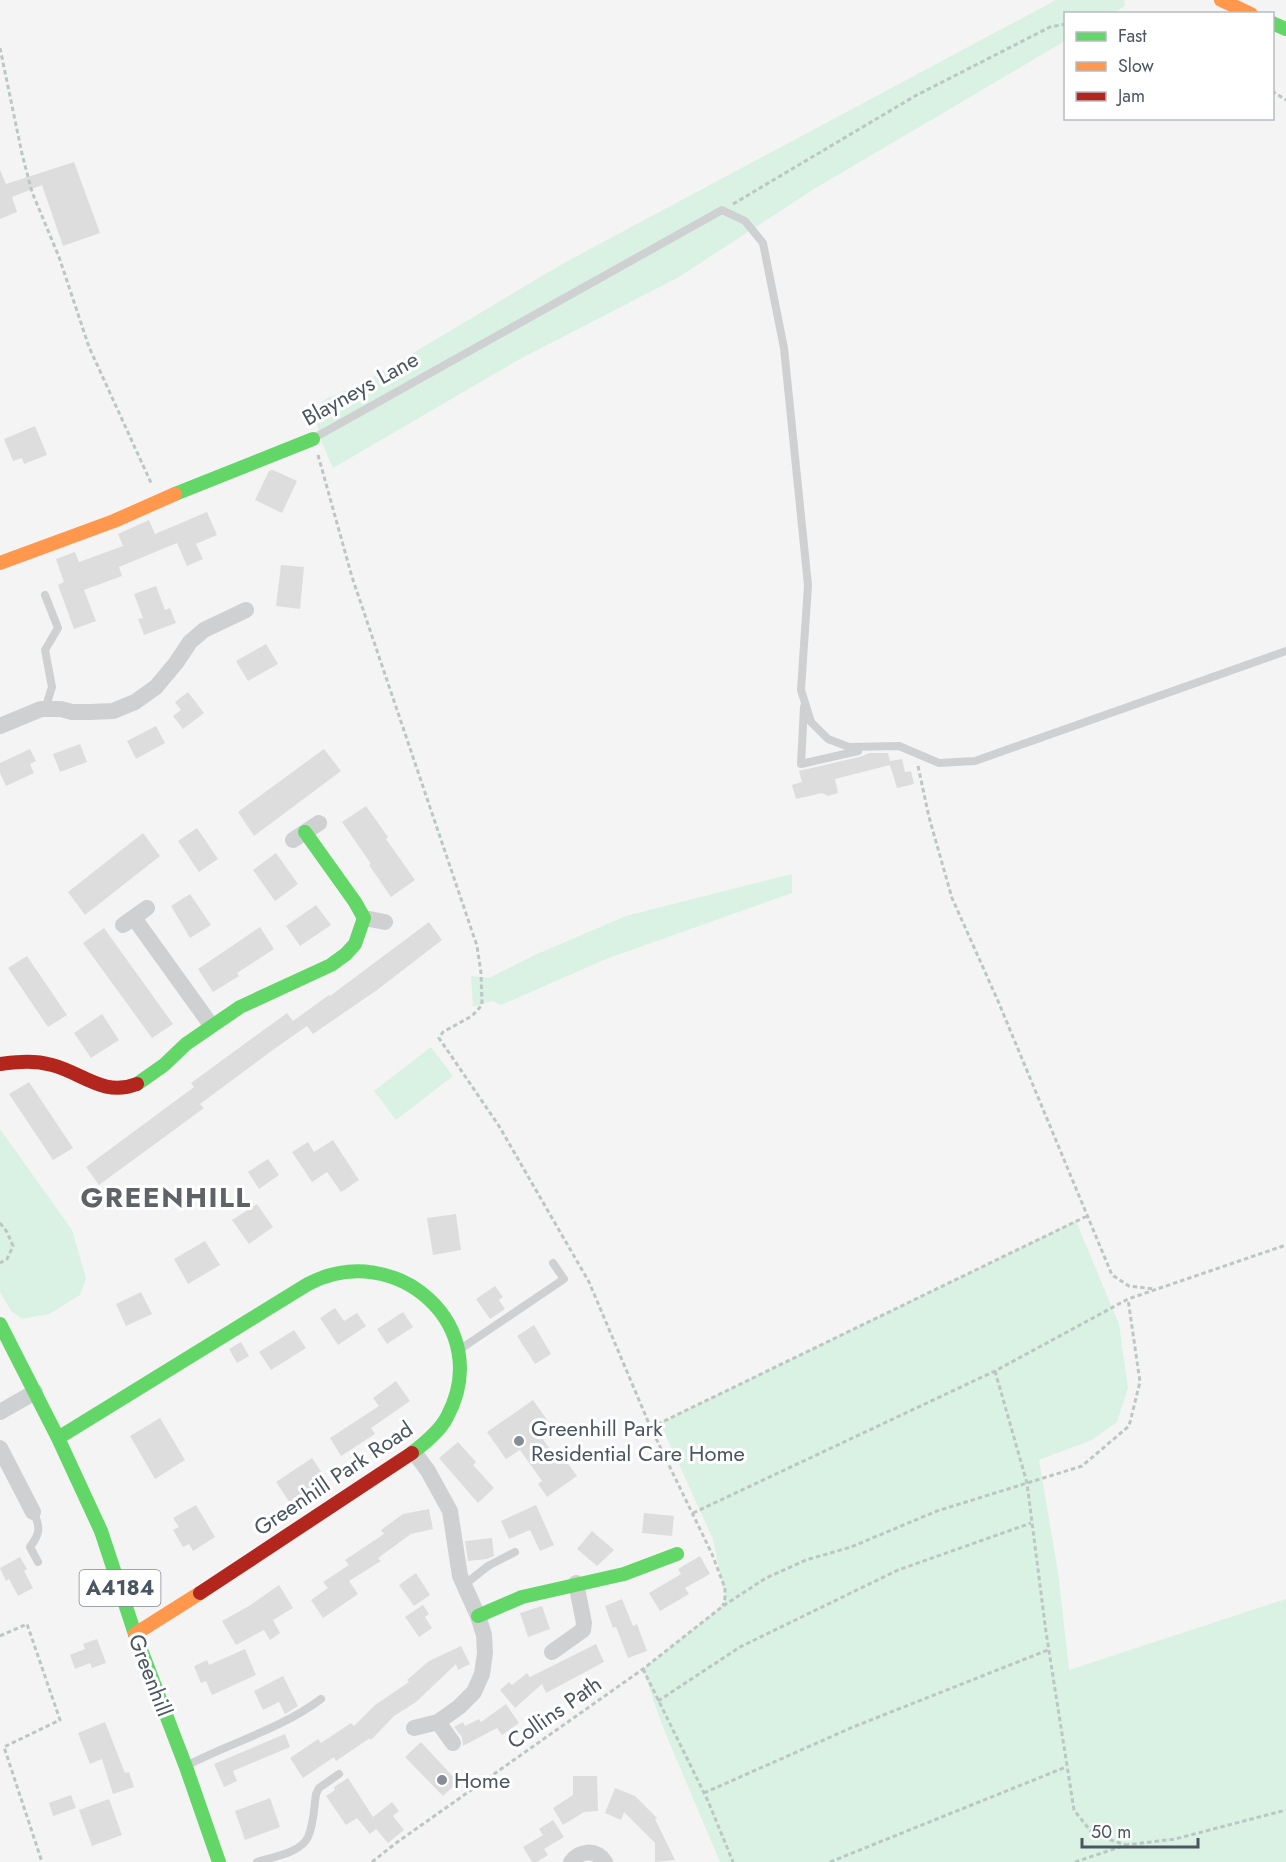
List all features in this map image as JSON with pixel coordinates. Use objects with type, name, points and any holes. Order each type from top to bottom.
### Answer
[{"type":"main road","points":[[1221,0],[1247,12]]},
{"type":"main road","name":"Blayneys Lane","points":[[0,563],[114,521],[161,499],[313,439]]},
{"type":"main road","points":[[0,1062],[30,1060],[54,1065],[111,1089],[126,1089],[140,1083],[211,1025],[240,1007],[331,965],[346,954],[355,944],[364,918],[305,832]]},
{"type":"main road","name":"Greenhill Park Road","points":[[58,1438],[284,1298],[334,1274],[360,1271],[382,1273],[417,1288],[430,1298],[440,1311],[459,1350],[459,1376],[450,1412],[435,1433],[414,1452],[135,1634]]},
{"type":"main road","name":"Greenhill","points":[[0,1324],[58,1438],[101,1531],[135,1634],[186,1767],[219,1862]]},
{"type":"main road","points":[[478,1616],[522,1597],[624,1574],[677,1554]]},
{"type":"street","points":[[0,726],[29,713],[45,709],[113,711],[135,702],[156,687],[190,642],[204,630],[246,610]]},
{"type":"street","points":[[135,917],[211,1025]]},
{"type":"street","points":[[364,918],[385,922]]},
{"type":"street","points":[[0,1412],[34,1392]]},
{"type":"street","points":[[0,1448],[33,1512]]},
{"type":"street","points":[[414,1452],[437,1486],[450,1511],[460,1576],[478,1616],[484,1635],[485,1653],[482,1674],[474,1692],[459,1707],[438,1722],[414,1728]]},
{"type":"street","points":[[552,1652],[583,1630],[584,1623],[576,1583]]},
{"type":"street","points":[[438,1722],[453,1743]]},
{"type":"street","points":[[571,1862],[579,1855],[590,1852],[605,1862]]},
{"type":"lane","name":"Blayneys Lane","points":[[313,439],[722,210]]},
{"type":"lane","points":[[722,210],[745,221],[763,243],[784,348],[808,585],[801,690],[811,722],[828,739],[849,747],[899,746],[939,763],[975,761],[1286,651]]},
{"type":"lane","points":[[45,595],[58,628],[45,650],[52,687],[45,709]]},
{"type":"lane","points":[[804,700],[801,764],[881,746]]},
{"type":"lane","points":[[459,1350],[564,1280],[553,1263]]},
{"type":"lane","points":[[33,1512],[39,1523],[39,1530],[37,1538],[30,1547],[38,1562]]},
{"type":"lane","points":[[464,1585],[488,1566],[515,1552]]},
{"type":"lane","points":[[186,1767],[211,1753],[303,1713],[321,1699]]},
{"type":"lane","points":[[257,1862],[291,1851],[308,1838],[319,1788],[339,1774]]},
{"type":"path","points":[[722,210],[915,96],[1050,27],[1064,24]]},
{"type":"path","points":[[0,48],[32,192],[59,257],[89,347],[155,492],[161,499]]},
{"type":"path","points":[[313,439],[352,577],[477,946],[482,1005],[472,1016],[443,1032],[439,1038],[500,1126],[589,1282],[650,1426],[693,1513],[725,1588],[723,1606]]},
{"type":"path","points":[[915,753],[929,817],[952,898],[1112,1275],[1129,1286],[1156,1290]]},
{"type":"path","points":[[650,1426],[660,1424],[1087,1216]]},
{"type":"path","points":[[0,1223],[13,1246],[7,1259],[0,1263]]},
{"type":"path","points":[[693,1513],[995,1371],[1128,1299],[1286,1245]]},
{"type":"path","name":"Collins Path","points":[[372,1862],[643,1669],[723,1606],[766,1578],[806,1560],[850,1547],[937,1511],[1083,1466],[1129,1426],[1140,1382],[1128,1299]]},
{"type":"path","points":[[995,1371],[1027,1484],[1048,1650],[1074,1810],[1093,1834],[1126,1845]]},
{"type":"path","points":[[658,1701],[740,1647],[888,1575],[1032,1523]]},
{"type":"path","points":[[0,1636],[27,1624],[60,1720],[4,1748],[42,1862]]},
{"type":"path","points":[[704,1793],[853,1727],[1048,1650]]},
{"type":"path","points":[[643,1669],[704,1793],[733,1862]]},
{"type":"path","points":[[830,1862],[1066,1767]]},
{"type":"path","points":[[1076,1862],[1126,1845],[1175,1839],[1286,1810]]},
{"type":"green space","points":[[1056,0],[1124,0],[1125,6],[1115,12],[1064,12],[1064,42],[814,189],[679,277],[518,360],[333,468],[322,443],[313,409],[326,399],[371,378],[564,263]]},
{"type":"green space","points":[[792,874],[792,893],[606,959],[501,1005],[492,1001],[473,1007],[471,976],[489,978],[537,954],[626,916]]},
{"type":"green space","points":[[431,1047],[453,1076],[396,1120],[374,1091]]},
{"type":"green space","points":[[0,1129],[72,1230],[86,1278],[80,1295],[49,1314],[22,1319],[11,1311],[0,1292]]},
{"type":"green space","points":[[1076,1221],[1119,1324],[1128,1388],[1117,1422],[1092,1440],[1039,1460],[1058,1572],[1069,1670],[1286,1599],[1286,1862],[720,1862],[662,1725],[643,1669],[723,1606],[725,1598],[713,1539],[660,1423]]},
{"type":"building","points":[[74,162],[100,233],[63,246],[42,185],[12,197],[17,212],[0,219],[0,170],[6,184]]},
{"type":"building","points":[[35,426],[47,455],[24,464],[22,458],[13,461],[4,439]]},
{"type":"building","points":[[273,470],[297,481],[282,513],[255,500],[269,471]]},
{"type":"building","points":[[207,512],[217,535],[196,544],[203,559],[187,566],[177,543],[119,567],[122,576],[84,590],[96,621],[74,629],[58,585],[64,582],[56,559],[75,552],[79,562],[123,546],[118,534],[149,520],[155,534]]},
{"type":"building","points":[[281,565],[304,567],[300,609],[276,606]]},
{"type":"building","points":[[156,586],[165,610],[170,608],[176,623],[144,635],[138,619],[143,618],[134,594]]},
{"type":"building","points":[[266,644],[278,664],[248,681],[236,661]]},
{"type":"building","points":[[188,692],[204,713],[183,729],[173,716],[181,710],[175,702]]},
{"type":"building","points":[[156,726],[165,743],[136,759],[127,741]]},
{"type":"building","points":[[80,744],[87,762],[60,772],[53,754]]},
{"type":"building","points":[[30,749],[36,761],[30,764],[34,773],[6,786],[0,773],[0,763]]},
{"type":"building","points":[[324,749],[341,771],[254,836],[238,812]]},
{"type":"building","points":[[870,753],[888,753],[890,761],[902,759],[905,772],[911,771],[914,784],[897,788],[890,765],[835,779],[838,793],[828,796],[822,793],[796,799],[792,785],[802,782],[799,771]]},
{"type":"building","points":[[366,806],[415,880],[391,897],[342,822]]},
{"type":"building","points":[[197,828],[218,859],[199,872],[178,841]]},
{"type":"building","points":[[143,833],[160,856],[85,915],[68,892]]},
{"type":"building","points":[[276,853],[298,884],[275,901],[253,870]]},
{"type":"building","points":[[190,894],[211,925],[190,938],[171,906]]},
{"type":"building","points":[[316,905],[331,925],[300,946],[286,926]]},
{"type":"building","points":[[429,922],[442,940],[377,990],[313,1034],[307,1026],[270,1052],[200,1104],[204,1108],[99,1185],[86,1167],[194,1087],[191,1083],[287,1013],[293,1021],[330,996]]},
{"type":"building","points":[[260,927],[274,949],[237,973],[239,976],[213,992],[198,969]]},
{"type":"building","points":[[104,928],[173,1024],[152,1038],[83,943]]},
{"type":"building","points":[[27,956],[67,1015],[48,1027],[8,968]]},
{"type":"building","points":[[102,1014],[119,1040],[91,1058],[74,1033]]},
{"type":"building","points":[[29,1082],[73,1148],[53,1160],[9,1094]]},
{"type":"building","points":[[333,1140],[359,1180],[341,1192],[327,1172],[312,1182],[292,1152],[308,1142],[314,1152]]},
{"type":"building","points":[[268,1159],[279,1175],[259,1189],[248,1172]]},
{"type":"building","points":[[257,1204],[273,1227],[249,1244],[232,1220]]},
{"type":"building","points":[[456,1214],[461,1250],[433,1255],[427,1218]]},
{"type":"building","points":[[205,1241],[220,1265],[188,1284],[174,1259]]},
{"type":"building","points":[[495,1286],[503,1297],[499,1300],[505,1309],[490,1319],[476,1299]]},
{"type":"building","points":[[141,1292],[152,1314],[126,1326],[116,1304]]},
{"type":"building","points":[[335,1308],[344,1321],[357,1313],[366,1326],[338,1345],[320,1318]]},
{"type":"building","points":[[403,1312],[413,1327],[387,1344],[377,1329]]},
{"type":"building","points":[[534,1325],[551,1354],[535,1364],[517,1336]]},
{"type":"building","points":[[294,1330],[306,1348],[271,1370],[259,1352]]},
{"type":"building","points":[[241,1342],[249,1356],[237,1363],[229,1349]]},
{"type":"building","points":[[396,1381],[410,1401],[371,1428],[375,1434],[341,1456],[330,1438],[379,1406],[373,1398]]},
{"type":"building","name":"Greenhill Park Residential Care Home","points":[[533,1400],[550,1424],[538,1432],[559,1462],[564,1458],[577,1476],[547,1497],[538,1484],[542,1481],[520,1450],[506,1459],[487,1432]]},
{"type":"building","points":[[160,1418],[185,1460],[155,1479],[130,1436]]},
{"type":"building","points":[[458,1442],[476,1462],[473,1465],[494,1488],[478,1503],[439,1458]]},
{"type":"building","points":[[312,1458],[326,1479],[290,1503],[276,1482]]},
{"type":"building","points":[[196,1505],[215,1537],[193,1551],[189,1544],[183,1547],[173,1530],[179,1527],[173,1518]]},
{"type":"building","points":[[536,1505],[554,1545],[540,1551],[530,1530],[509,1539],[501,1521]]},
{"type":"building","points":[[429,1509],[433,1529],[411,1534],[378,1558],[381,1561],[349,1581],[358,1594],[323,1618],[311,1600],[328,1588],[323,1582],[349,1565],[345,1560],[384,1534],[381,1530],[403,1514]]},
{"type":"building","points":[[644,1513],[674,1516],[672,1536],[642,1533]]},
{"type":"building","points":[[592,1531],[614,1550],[597,1566],[577,1549]]},
{"type":"building","points":[[492,1538],[494,1556],[468,1561],[465,1541]]},
{"type":"building","points":[[700,1556],[710,1574],[685,1588],[689,1594],[660,1611],[649,1593],[681,1574],[678,1569]]},
{"type":"building","points":[[20,1557],[27,1569],[24,1571],[33,1588],[18,1596],[9,1579],[6,1581],[0,1568]]},
{"type":"building","points":[[416,1573],[430,1595],[414,1606],[399,1585]]},
{"type":"building","points":[[279,1585],[293,1608],[273,1620],[280,1633],[270,1640],[264,1630],[236,1645],[222,1621]]},
{"type":"building","points":[[622,1599],[633,1626],[637,1624],[647,1651],[628,1658],[605,1606]]},
{"type":"building","points":[[423,1605],[429,1614],[425,1617],[432,1628],[419,1637],[405,1617]]},
{"type":"building","points":[[542,1606],[550,1629],[528,1637],[520,1613]]},
{"type":"building","points":[[97,1639],[106,1663],[92,1668],[90,1663],[75,1669],[70,1655],[85,1649],[83,1644]]},
{"type":"building","points":[[596,1644],[604,1662],[546,1693],[542,1684],[515,1708],[500,1690],[509,1682],[512,1685],[527,1673],[530,1677]]},
{"type":"building","points":[[461,1646],[470,1664],[458,1670],[456,1664],[416,1702],[394,1716],[371,1740],[370,1738],[336,1761],[334,1757],[303,1778],[290,1758],[318,1739],[321,1743],[351,1723],[354,1726],[375,1705],[409,1682],[407,1680],[429,1661]]},
{"type":"building","points":[[245,1649],[256,1675],[212,1695],[206,1681],[201,1683],[194,1666],[207,1660],[209,1665]]},
{"type":"building","points":[[283,1676],[298,1706],[285,1714],[279,1702],[263,1710],[254,1691]]},
{"type":"building","points":[[506,1704],[519,1723],[502,1735],[497,1728],[463,1746],[462,1737],[454,1727],[463,1722],[465,1726],[479,1719],[481,1722]]},
{"type":"building","points":[[105,1722],[125,1773],[129,1772],[134,1787],[113,1794],[102,1759],[90,1764],[78,1733]]},
{"type":"building","points":[[285,1734],[290,1747],[233,1771],[237,1781],[224,1787],[214,1764]]},
{"type":"building","points":[[421,1742],[458,1782],[443,1796],[405,1757]]},
{"type":"building","points":[[573,1776],[597,1776],[598,1811],[584,1812],[563,1825],[553,1808],[573,1795]]},
{"type":"building","points":[[348,1778],[373,1817],[392,1802],[399,1811],[393,1816],[404,1830],[388,1843],[376,1829],[370,1834],[357,1818],[346,1825],[326,1796],[335,1790],[334,1787]]},
{"type":"building","points":[[615,1788],[635,1796],[657,1818],[655,1819],[675,1860],[655,1862],[655,1843],[624,1812],[621,1820],[605,1813]]},
{"type":"building","points":[[71,1795],[76,1808],[53,1816],[49,1803]]},
{"type":"building","points":[[270,1798],[280,1827],[245,1840],[235,1811]]},
{"type":"building","points":[[109,1799],[122,1835],[92,1846],[79,1810]]},
{"type":"building","points":[[553,1820],[564,1837],[544,1849],[548,1855],[537,1862],[532,1862],[523,1847],[543,1835],[539,1829]]},
{"type":"traffic: fast","points":[[1274,24],[1286,29]]},
{"type":"traffic: fast","points":[[175,494],[313,439]]},
{"type":"traffic: fast","points":[[137,1084],[164,1065],[186,1044],[240,1007],[331,965],[355,944],[364,918],[305,832]]},
{"type":"traffic: fast","points":[[58,1438],[308,1284],[341,1273],[374,1273],[404,1282],[429,1299],[448,1323],[458,1351],[459,1383],[447,1417],[436,1432],[412,1453]]},
{"type":"traffic: fast","points":[[0,1324],[58,1438],[101,1531],[135,1634],[186,1767],[219,1862]]},
{"type":"traffic: fast","points":[[478,1616],[522,1597],[624,1574],[677,1554]]},
{"type":"traffic: slow","points":[[1221,0],[1247,12]]},
{"type":"traffic: slow","points":[[0,563],[114,521],[175,494]]},
{"type":"traffic: slow","points":[[135,1634],[200,1593]]},
{"type":"traffic: jam","points":[[0,1064],[38,1062],[63,1069],[103,1086],[114,1088],[137,1084]]},
{"type":"traffic: jam","points":[[200,1593],[412,1453]]},
{"type":"place","name":"Greenhill Park Residential Care Home","points":[[519,1441]]},
{"type":"place","name":"Home","points":[[442,1780]]},
{"type":"district","name":"GREENHILL","points":[[166,1197]]}]
